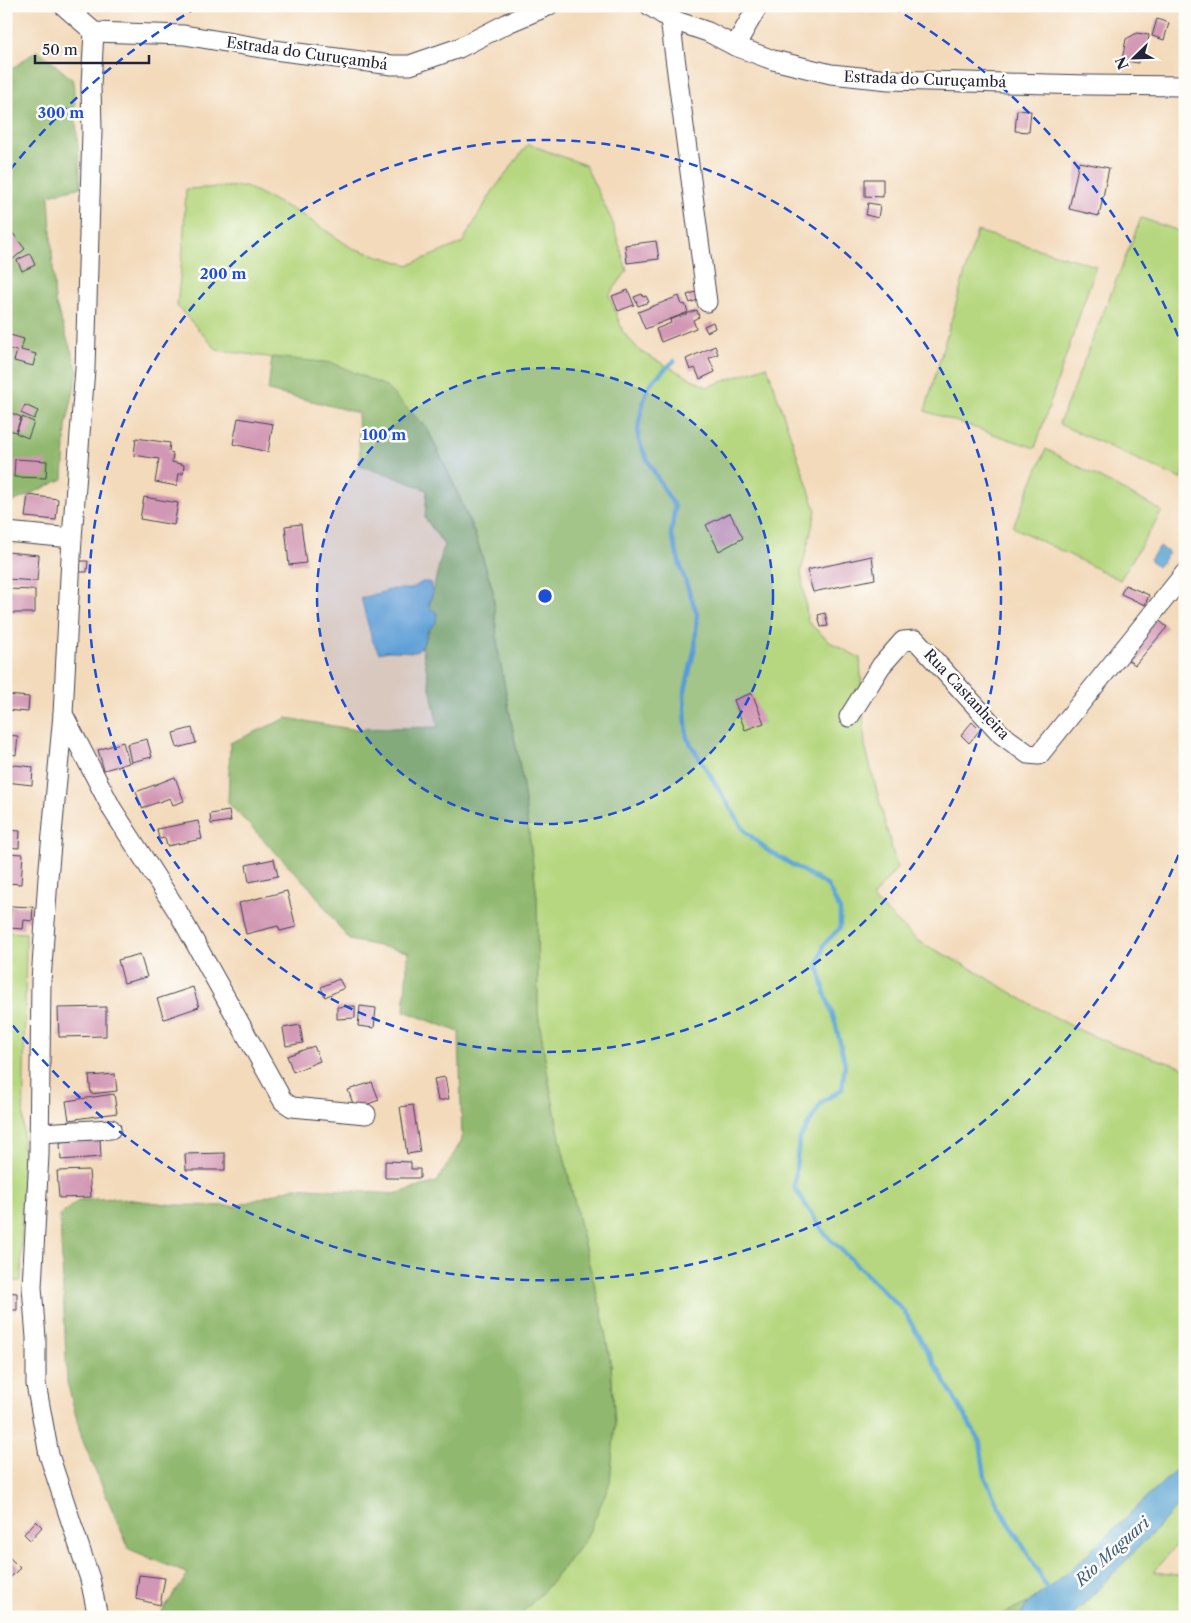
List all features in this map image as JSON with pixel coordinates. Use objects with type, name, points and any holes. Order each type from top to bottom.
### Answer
[{"type":"street","points":[[64,6],[94,32],[91,86],[92,131],[85,369],[72,538],[63,714],[41,981],[40,1133],[32,1287],[36,1338],[36,1384],[49,1455],[90,1579],[98,1617]]},
{"type":"street","name":"Estrada do Curuçambá","points":[[94,32],[184,35],[372,64],[410,65],[459,48],[510,22],[548,6]]},
{"type":"street","name":"Estrada do Curuçambá","points":[[650,6],[670,19],[708,32],[735,46],[773,60],[831,74],[889,80],[1185,86]]},
{"type":"street","points":[[735,46],[758,6]]},
{"type":"street","points":[[670,19],[708,302]]},
{"type":"street","points":[[6,532],[72,538]]},
{"type":"street","name":"Rua Castanheira","points":[[850,717],[881,666],[903,641],[916,640],[1001,734],[1028,754],[1039,755],[1185,573]]},
{"type":"street","points":[[63,714],[112,809],[178,912],[283,1101],[292,1108],[366,1114]]},
{"type":"street","points":[[40,1133],[111,1129]]},
{"type":"green space","points":[[38,50],[73,80],[81,187],[49,195],[55,302],[78,371],[66,427],[63,479],[6,505],[6,73]]},
{"type":"green space","points":[[528,144],[585,165],[612,221],[627,271],[609,295],[623,332],[641,352],[707,387],[767,366],[816,511],[801,572],[808,622],[830,642],[860,658],[865,746],[897,868],[872,898],[918,941],[974,970],[1027,1002],[1079,1030],[1120,1047],[1185,1068],[1185,1460],[1064,1576],[1028,1603],[1020,1617],[518,1617],[549,1585],[586,1539],[615,1425],[611,1366],[601,1309],[586,1253],[559,1134],[538,1013],[537,897],[522,779],[498,650],[493,590],[475,534],[427,428],[385,386],[275,358],[217,350],[177,306],[183,248],[186,189],[245,186],[301,214],[352,248],[409,265],[462,243],[492,192]]},
{"type":"green space","points":[[1141,218],[1185,233],[1185,468],[1181,479],[1059,424]]},
{"type":"green space","points":[[977,231],[1096,266],[1035,448],[925,411]]},
{"type":"green space","points":[[272,357],[333,363],[385,386],[427,428],[476,538],[493,591],[498,650],[522,779],[537,897],[538,1013],[559,1134],[586,1253],[601,1309],[611,1366],[615,1425],[610,1483],[586,1539],[549,1585],[518,1617],[158,1617],[188,1574],[129,1549],[82,1439],[67,1382],[60,1216],[78,1200],[117,1198],[175,1205],[237,1206],[295,1187],[394,1194],[437,1182],[462,1140],[459,1032],[404,1011],[408,952],[349,940],[311,889],[228,803],[230,743],[287,718],[351,729],[438,727],[422,647],[429,630],[429,607],[444,545],[425,518],[427,490],[360,466],[358,413],[268,391]]},
{"type":"green space","points":[[1046,449],[1162,511],[1120,580],[1013,527]]},
{"type":"green space","points":[[6,908],[9,908],[8,932],[26,933],[21,1281],[6,1281]]},
{"type":"green space","points":[[1185,1497],[1185,1535],[1154,1572],[1185,1576],[1185,1617],[1074,1617],[1075,1613]]},
{"type":"green space","points":[[1028,1603],[1020,1617],[995,1617]]},
{"type":"water","points":[[1160,546],[1169,553],[1158,567],[1150,560]]},
{"type":"water","points":[[422,582],[430,582],[433,593],[429,607],[437,613],[436,623],[428,630],[422,647],[415,652],[388,651],[379,653],[372,640],[361,598],[393,589],[411,589]]},
{"type":"water","name":"Rio Maguari","points":[[1185,1460],[1185,1497],[1075,1613],[1074,1617],[1020,1617],[1028,1603],[1064,1576]]},
{"type":"building","points":[[1157,19],[1169,23],[1164,40],[1152,36]]},
{"type":"building","points":[[1137,33],[1149,35],[1147,48],[1140,50],[1138,63],[1122,60],[1126,39]]},
{"type":"building","points":[[1017,110],[1031,111],[1029,132],[1015,131]]},
{"type":"building","points":[[1079,162],[1109,168],[1099,216],[1069,209]]},
{"type":"building","points":[[865,179],[883,179],[883,197],[865,196]]},
{"type":"building","points":[[868,203],[880,205],[878,218],[866,215]]},
{"type":"building","points":[[8,227],[25,249],[12,260],[6,253],[6,228]]},
{"type":"building","points":[[656,241],[659,259],[627,263],[625,245]]},
{"type":"building","points":[[30,254],[35,265],[22,271],[17,260]]},
{"type":"building","points":[[628,290],[634,305],[618,311],[612,296]]},
{"type":"building","points":[[699,291],[702,298],[690,303],[687,295]]},
{"type":"building","points":[[642,294],[643,297],[646,296],[649,302],[638,306],[634,297]]},
{"type":"building","points":[[679,296],[682,305],[685,304],[688,312],[645,329],[638,312]]},
{"type":"building","points":[[697,310],[699,317],[693,320],[696,328],[661,342],[656,329],[671,323],[670,320]]},
{"type":"building","points":[[713,322],[715,328],[707,332],[704,326]]},
{"type":"building","points":[[10,335],[24,339],[21,350],[36,354],[33,366],[14,361],[17,351],[6,348]]},
{"type":"building","points":[[715,346],[718,354],[709,358],[715,372],[700,379],[695,368],[690,370],[686,359]]},
{"type":"building","points":[[25,405],[38,411],[34,419],[21,413]]},
{"type":"building","points":[[6,411],[21,417],[16,432],[6,429]]},
{"type":"building","points":[[22,417],[34,422],[28,438],[16,433]]},
{"type":"building","points":[[238,418],[273,424],[268,452],[233,444]]},
{"type":"building","points":[[136,438],[170,443],[169,451],[173,454],[172,462],[184,465],[183,474],[179,473],[177,486],[155,482],[159,459],[134,455]]},
{"type":"building","points":[[15,459],[47,461],[46,478],[14,477]]},
{"type":"building","points":[[28,495],[58,499],[56,520],[25,517]]},
{"type":"building","points":[[144,497],[178,503],[174,525],[140,519]]},
{"type":"building","points":[[730,513],[743,538],[719,551],[706,525]]},
{"type":"building","points":[[301,524],[306,563],[289,565],[285,526]]},
{"type":"building","points":[[7,552],[39,555],[37,581],[6,579]]},
{"type":"building","points":[[872,556],[875,579],[813,592],[807,570]]},
{"type":"building","points":[[80,561],[88,561],[87,572],[80,572]]},
{"type":"building","points":[[1125,585],[1149,595],[1145,605],[1121,594]]},
{"type":"building","points":[[6,589],[35,590],[35,613],[6,613]]},
{"type":"building","points":[[825,613],[828,626],[821,627],[818,615]]},
{"type":"building","points":[[1156,618],[1167,627],[1135,665],[1128,660],[1141,644],[1137,641]]},
{"type":"building","points":[[752,693],[764,723],[745,730],[734,700]]},
{"type":"building","points":[[6,695],[29,697],[28,712],[6,710]]},
{"type":"building","points":[[972,722],[980,730],[969,743],[961,735]]},
{"type":"building","points":[[192,728],[196,743],[177,748],[173,733]]},
{"type":"building","points":[[6,735],[18,736],[16,755],[6,753]]},
{"type":"building","points":[[147,739],[152,757],[131,762],[127,744]]},
{"type":"building","points":[[123,742],[129,763],[104,770],[98,750]]},
{"type":"building","points":[[6,764],[33,767],[32,785],[6,782]]},
{"type":"building","points":[[175,777],[184,801],[173,805],[170,798],[142,808],[136,792]]},
{"type":"building","points":[[229,811],[231,821],[211,824],[210,814]]},
{"type":"building","points":[[198,821],[202,839],[167,846],[165,838],[159,839],[157,829]]},
{"type":"building","points":[[6,830],[20,831],[19,848],[6,847]]},
{"type":"building","points":[[6,853],[23,854],[21,884],[6,883]]},
{"type":"building","points":[[274,859],[278,876],[249,882],[246,865]]},
{"type":"building","points":[[287,891],[296,927],[280,931],[278,926],[246,934],[239,903]]},
{"type":"building","points":[[11,906],[33,907],[32,921],[24,920],[23,929],[10,928]]},
{"type":"building","points":[[140,954],[147,977],[124,983],[118,960]]},
{"type":"building","points":[[339,979],[344,988],[325,997],[321,987]]},
{"type":"building","points":[[193,987],[199,1007],[164,1019],[157,999]]},
{"type":"building","points":[[355,1006],[355,1018],[337,1019],[337,1007]]},
{"type":"building","points":[[360,1006],[376,1008],[374,1028],[358,1026]]},
{"type":"building","points":[[106,1007],[106,1036],[59,1037],[58,1008]]},
{"type":"building","points":[[300,1025],[303,1043],[286,1046],[283,1028]]},
{"type":"building","points":[[314,1046],[320,1061],[293,1072],[287,1056]]},
{"type":"building","points":[[115,1074],[117,1091],[91,1094],[89,1076]]},
{"type":"building","points":[[445,1077],[449,1099],[438,1101],[434,1079]]},
{"type":"building","points":[[372,1082],[379,1100],[355,1109],[348,1090]]},
{"type":"building","points":[[114,1094],[117,1113],[69,1120],[66,1101]]},
{"type":"building","points":[[413,1105],[420,1152],[407,1154],[400,1107]]},
{"type":"building","points":[[100,1139],[101,1157],[61,1160],[60,1142]]},
{"type":"building","points":[[225,1153],[225,1170],[186,1170],[185,1154]]},
{"type":"building","points":[[385,1161],[411,1162],[411,1169],[420,1169],[420,1178],[385,1178]]},
{"type":"building","points":[[89,1170],[91,1197],[59,1198],[57,1171]]},
{"type":"building","points":[[6,1292],[17,1293],[17,1310],[6,1310]]},
{"type":"building","points":[[36,1521],[42,1527],[30,1540],[24,1534]]},
{"type":"building","points":[[8,1556],[20,1568],[6,1582],[6,1557]]},
{"type":"building","points":[[139,1575],[165,1578],[160,1605],[136,1599]]},
{"type":"waterway","points":[[674,361],[649,386],[645,396],[638,435],[648,460],[675,507],[671,533],[697,614],[695,647],[684,695],[687,738],[744,830],[767,850],[827,885],[840,910],[840,928],[824,944],[818,965],[845,1064],[842,1089],[822,1102],[799,1140],[794,1187],[825,1234],[904,1311],[980,1442],[985,1477],[999,1507],[1036,1567],[1049,1593]]}]
